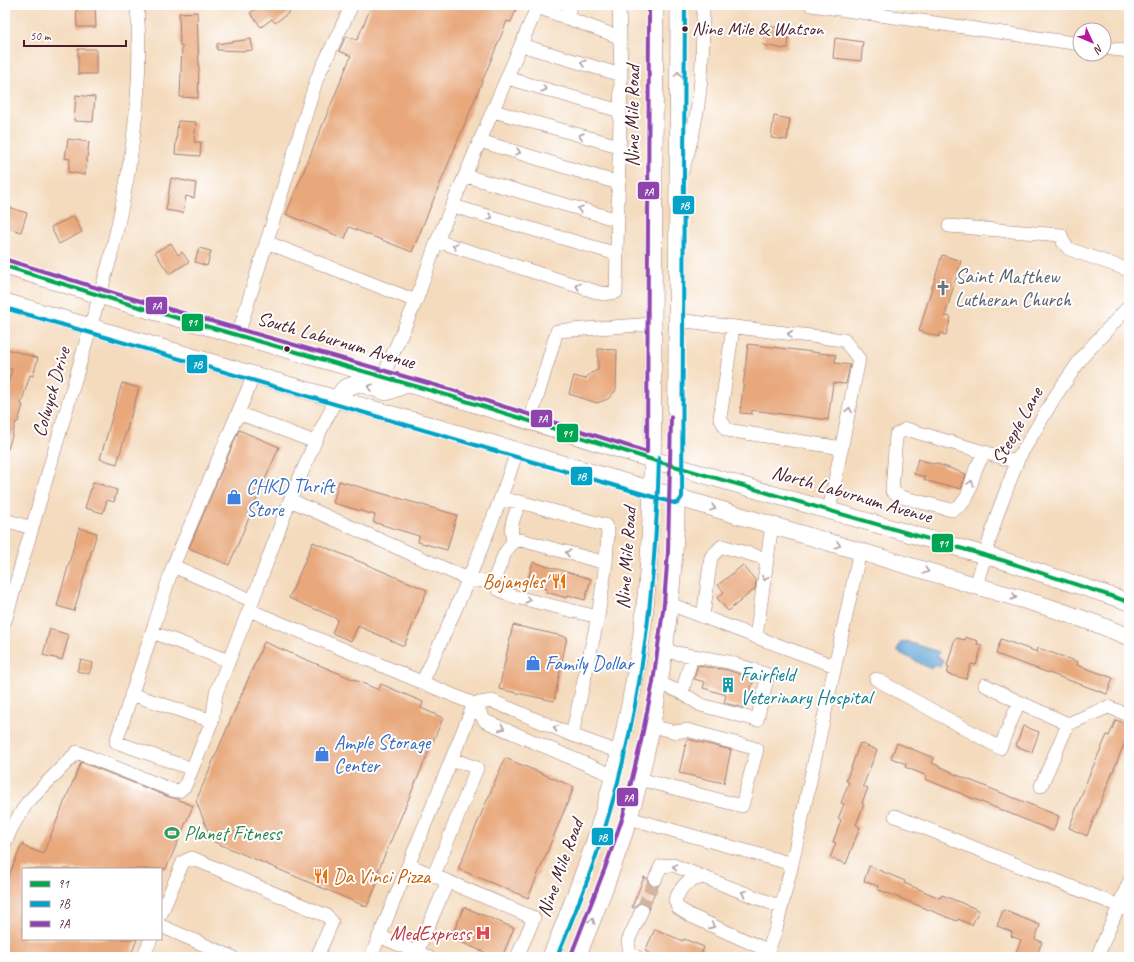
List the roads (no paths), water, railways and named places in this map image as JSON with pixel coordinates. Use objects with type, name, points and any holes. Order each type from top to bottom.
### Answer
[{"type":"main road","name":"Nine Mile Road","points":[[550,957],[586,868],[614,776],[633,690],[644,612],[649,560],[653,460],[655,5]]},
{"type":"main road","points":[[577,957],[611,870],[629,818],[651,726],[659,683],[670,604],[676,497],[679,5]]},
{"type":"main road","name":"South Laburnum Avenue","points":[[5,266],[100,295],[383,376],[653,460]]},
{"type":"main road","points":[[5,302],[772,525],[1055,609],[1129,637]]},
{"type":"main road","points":[[336,399],[345,388],[359,383],[386,392],[407,384]]},
{"type":"main road","name":"North Laburnum Avenue","points":[[653,460],[984,556],[1129,602]]},
{"type":"street","name":"Colwyck Drive","points":[[5,621],[91,327],[120,222],[135,125],[138,59],[137,5]]},
{"type":"street","points":[[238,335],[317,78],[352,5]]},
{"type":"street","points":[[566,18],[571,5]]},
{"type":"street","points":[[437,241],[603,294],[616,292],[620,112],[619,5]]},
{"type":"street","points":[[678,183],[688,153],[698,110],[703,62],[703,5]]},
{"type":"street","points":[[812,5],[1072,43]]},
{"type":"street","points":[[383,376],[416,301],[437,241],[538,6],[619,37]]},
{"type":"street","points":[[521,45],[620,74]]},
{"type":"street","points":[[1112,49],[1129,52]]},
{"type":"street","points":[[507,78],[620,112]]},
{"type":"street","points":[[493,111],[619,146]]},
{"type":"street","points":[[480,141],[618,183]]},
{"type":"street","points":[[466,176],[618,220]]},
{"type":"street","points":[[453,206],[617,254]]},
{"type":"street","points":[[949,226],[1062,235],[1063,242],[1069,249],[1129,270]]},
{"type":"street","points":[[266,242],[416,301]]},
{"type":"street","name":"Steeple Lane","points":[[976,586],[997,515],[1017,462],[1056,395],[1083,356],[1129,306]]},
{"type":"street","points":[[677,320],[844,340],[859,359],[829,511]]},
{"type":"street","points":[[530,421],[557,331],[653,324]]},
{"type":"street","points":[[733,327],[720,418],[728,430],[842,448]]},
{"type":"street","points":[[192,769],[116,742],[173,566],[254,375]]},
{"type":"street","points":[[5,843],[12,827],[28,803],[76,752],[172,790],[179,791],[185,786],[212,721],[216,693],[251,606],[290,500],[315,442],[336,399]]},
{"type":"street","points":[[238,413],[315,442]]},
{"type":"street","points":[[985,452],[976,468],[966,497],[961,505],[952,510],[901,497],[892,491],[896,436],[906,429],[985,452],[1017,462]]},
{"type":"street","points":[[422,683],[468,579],[501,499],[517,451]]},
{"type":"street","points":[[501,499],[520,502],[605,525],[608,531],[606,563],[598,617],[572,734]]},
{"type":"street","points":[[290,500],[468,579],[493,582],[498,589],[512,596],[598,617]]},
{"type":"street","points":[[513,542],[510,532],[512,520],[520,502]]},
{"type":"street","points":[[5,520],[32,528]]},
{"type":"street","points":[[756,638],[772,525]]},
{"type":"street","points":[[493,582],[505,553],[513,542],[521,540],[606,563]]},
{"type":"street","points":[[703,617],[711,557],[722,546],[767,559]]},
{"type":"street","points":[[703,876],[686,882],[682,886],[676,900],[678,908],[767,954],[776,929],[792,864],[860,551]]},
{"type":"street","points":[[173,566],[251,606],[422,683],[474,704],[492,701],[619,752]]},
{"type":"street","points":[[670,604],[756,638],[835,666]]},
{"type":"street","points":[[152,632],[229,661]]},
{"type":"street","points":[[659,683],[682,693],[701,705],[757,720],[768,675],[729,662],[664,650]]},
{"type":"street","points":[[682,693],[692,656]]},
{"type":"street","points":[[876,680],[1000,748],[1019,702]]},
{"type":"street","points":[[985,685],[1068,724]]},
{"type":"street","points":[[131,694],[212,721]]},
{"type":"street","points":[[371,957],[474,704]]},
{"type":"street","points":[[474,704],[485,721],[614,776]]},
{"type":"street","points":[[1041,786],[1068,724],[1108,707],[1129,715]]},
{"type":"street","points":[[638,779],[742,806],[758,748],[687,730],[676,732],[651,726]]},
{"type":"street","points":[[434,875],[476,768],[452,759]]},
{"type":"street","points":[[895,816],[1124,908]]},
{"type":"street","points":[[629,818],[792,864]]},
{"type":"street","points":[[162,912],[183,862],[192,858],[327,916],[332,922],[317,957]]},
{"type":"street","points":[[655,880],[661,866],[673,864],[781,907]]},
{"type":"street","points":[[409,865],[534,918],[517,957]]},
{"type":"street","points":[[379,936],[421,955],[448,881]]},
{"type":"street","points":[[1097,957],[1124,908],[1129,882]]},
{"type":"street","points":[[632,956],[628,941],[642,910]]},
{"type":"street","points":[[162,926],[232,957]]},
{"type":"street","points":[[143,957],[151,940]]},
{"type":"water","points":[[905,641],[939,652],[937,657],[943,661],[940,667],[933,664],[931,669],[898,652],[901,642],[904,643]]},
{"type":"tunnel","points":[[642,910],[655,879]]},
{"type":"place","name":"Nine Mile & Watson","points":[[685,29]]},
{"type":"place","name":"Saint Matthew Lutheran Church","points":[[943,288]]},
{"type":"place","name":"CHKD Thrift Store","points":[[234,497]]},
{"type":"place","name":"Bojangles'","points":[[559,581]]},
{"type":"place","name":"Family Dollar","points":[[533,663]]},
{"type":"place","name":"Fairfield Veterinary Hospital","points":[[728,685]]},
{"type":"place","name":"Ample Storage Center","points":[[322,754]]},
{"type":"place","name":"Planet Fitness","points":[[172,833]]},
{"type":"place","name":"Da Vinci Pizza","points":[[321,876]]},
{"type":"place","name":"MedExpress","points":[[483,933]]}]
